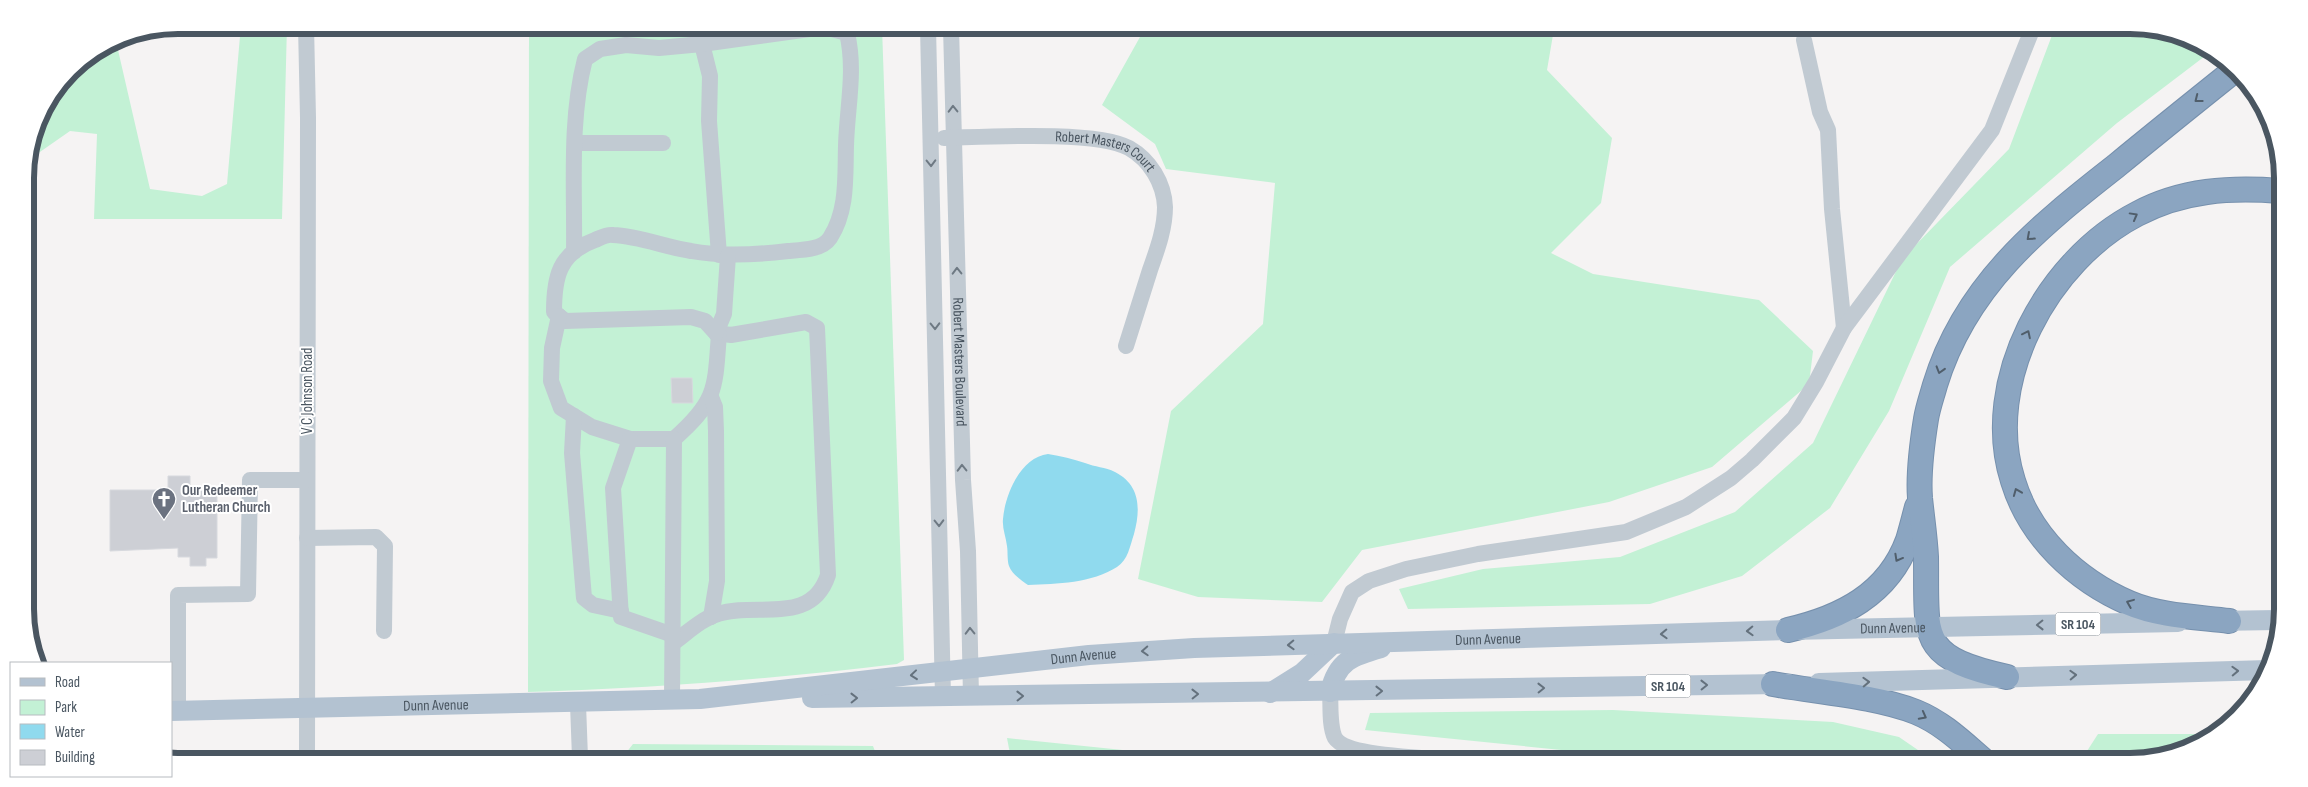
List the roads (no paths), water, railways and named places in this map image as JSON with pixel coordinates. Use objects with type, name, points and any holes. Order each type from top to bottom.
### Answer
[{"type":"highway","points":[[2007,677],[1973,670],[1954,661],[1933,643],[1927,627],[1925,539],[1920,496],[1921,454],[1926,416],[1942,364],[1958,327],[1981,291],[2015,250],[2067,205],[2230,74]]},
{"type":"highway","points":[[2229,621],[2170,614],[2130,604],[2097,586],[2065,562],[2042,537],[2029,517],[2012,480],[2006,437],[2010,381],[2023,342],[2041,305],[2078,258],[2112,229],[2138,213],[2202,191],[2258,189],[2274,190]]},
{"type":"highway","points":[[1788,630],[1820,623],[1844,613],[1864,599],[1881,583],[1896,563],[1907,541],[1920,496]]},
{"type":"highway","points":[[1773,684],[1878,702],[1916,712],[1951,732],[1975,753]]},
{"type":"main road","name":"Dunn Avenue","points":[[174,711],[672,701],[1089,655],[1334,643],[1788,630],[2273,620]]},
{"type":"main road","points":[[1330,692],[1334,676],[1343,663],[1360,653],[1410,641]]},
{"type":"main road","points":[[1270,693],[1302,673],[1334,643]]},
{"type":"main road","name":"Dunn Avenue","points":[[700,699],[1270,693],[1773,684],[2260,670]]},
{"type":"street","name":"V C Johnson Road","points":[[306,34],[307,753]]},
{"type":"street","points":[[574,252],[579,83],[585,60],[600,49],[626,45],[660,48],[774,34]]},
{"type":"street","points":[[673,639],[719,613],[780,610],[800,605],[819,594],[824,588],[828,575],[816,328],[806,322],[731,335],[718,333],[705,321],[691,317],[565,321],[554,312],[554,285],[565,259],[584,244],[611,234],[690,251],[724,255],[815,248],[829,239],[840,213],[846,183],[846,144],[851,97],[852,54],[847,34]]},
{"type":"street","name":"Robert Masters Boulevard","points":[[928,34],[943,697]]},
{"type":"street","name":"Robert Masters Boulevard","points":[[951,34],[962,480],[968,550],[971,697]]},
{"type":"street","points":[[1334,643],[1340,619],[1352,592],[1369,581],[1406,569],[1478,554],[1626,532],[1662,519],[1708,494],[1752,460],[1794,418],[1816,382],[1844,328],[1934,205],[1992,130],[2030,34]]},
{"type":"street","points":[[1804,40],[1820,112],[1828,130],[1832,209],[1844,328]]},
{"type":"street","points":[[559,316],[552,348],[551,381],[561,408],[592,427],[630,439],[674,439],[699,417],[711,397],[716,376],[718,333],[724,314],[724,255],[709,121],[710,76],[702,44]]},
{"type":"street","name":"Robert Masters Court","points":[[931,138],[1025,136],[1097,139],[1128,148],[1148,162],[1160,182],[1164,196],[1163,231],[1126,346]]},
{"type":"street","points":[[576,143],[663,142]]},
{"type":"street","points":[[711,397],[715,407],[717,581],[711,617]]},
{"type":"street","points":[[574,416],[572,453],[584,598],[593,605],[620,611]]},
{"type":"street","points":[[630,439],[613,488],[621,617],[673,639]]},
{"type":"street","points":[[672,701],[674,439]]},
{"type":"street","points":[[174,711],[178,595],[248,594],[250,480],[307,480]]},
{"type":"street","points":[[307,538],[376,537],[381,541],[385,546],[384,631]]},
{"type":"street","points":[[1330,692],[1335,738],[1343,745],[1365,753]]},
{"type":"street","points":[[578,704],[580,753]]},
{"type":"water","points":[[1048,454],[1108,469],[1123,477],[1134,490],[1138,515],[1128,552],[1124,561],[1117,567],[1086,579],[1062,583],[1028,585],[1014,574],[1009,566],[1003,526],[1004,509],[1011,488],[1022,469],[1038,457]]},
{"type":"place","name":"Our Redeemer Lutheran Church","points":[[164,520]]}]
